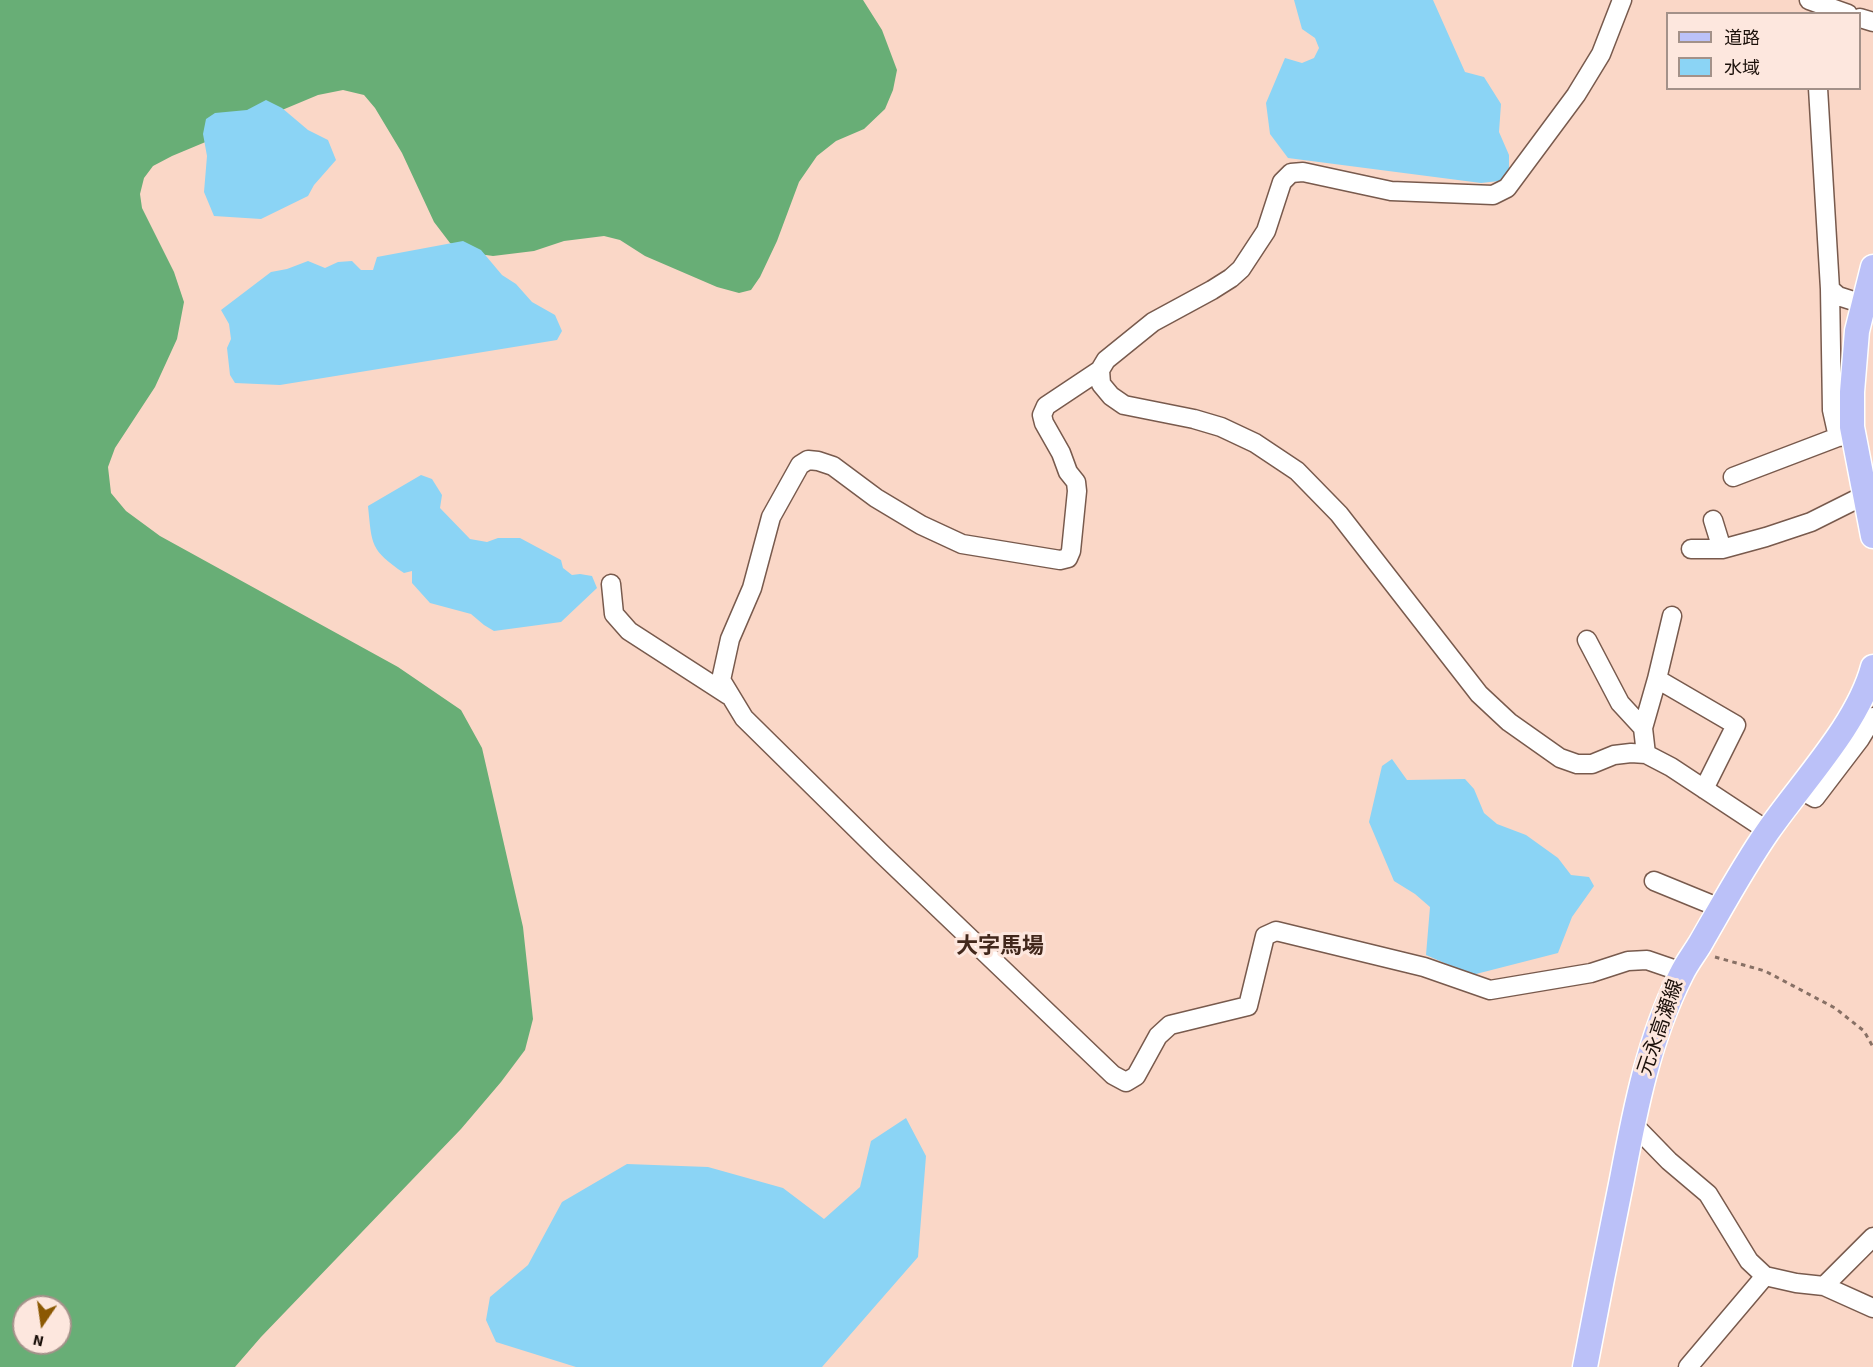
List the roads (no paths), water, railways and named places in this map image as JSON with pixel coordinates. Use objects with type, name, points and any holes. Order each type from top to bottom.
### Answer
[{"type":"main road","points":[[1873,267],[1854,353],[1846,436],[1865,495],[1873,537]]},
{"type":"main road","name":"元永高瀬線","points":[[1585,1367],[1633,1124],[1647,1064],[1663,1013],[1682,972],[1768,831],[1833,744],[1859,703],[1873,667]]},
{"type":"street","points":[[1622,0],[1601,54],[1576,95],[1507,188],[1494,195],[1390,191],[1303,172],[1292,173],[1282,182],[1266,231],[1241,269],[1212,290],[1153,322],[1106,360],[1101,370],[1101,384],[1111,396],[1124,405],[1194,419],[1221,427],[1255,443],[1297,471],[1340,514],[1479,694],[1509,722],[1560,758],[1577,764],[1592,764],[1614,755],[1646,754],[1671,767],[1768,831]]},
{"type":"street","points":[[1814,4],[1841,12]]},
{"type":"street","points":[[1733,477],[1846,436],[1832,410],[1830,289],[1818,90]]},
{"type":"street","points":[[1830,289],[1838,296],[1863,304]]},
{"type":"street","points":[[1101,370],[1046,406],[1042,415],[1068,471],[1076,482],[1071,551],[1068,558],[1060,560],[962,544],[921,525],[876,498],[833,466],[808,460],[800,465],[771,517],[752,588],[730,639],[721,680],[744,718],[1113,1075],[1126,1082],[1136,1076],[1158,1036],[1170,1025],[1248,1006],[1265,936],[1276,931],[1424,968],[1490,990],[1591,973],[1628,961],[1647,960],[1682,972]]},
{"type":"street","points":[[1692,549],[1722,549],[1766,537],[1811,522],[1865,495]]},
{"type":"street","points":[[1713,520],[1722,549]]},
{"type":"street","points":[[611,584],[614,614],[629,631],[732,698]]},
{"type":"street","points":[[1646,754],[1643,728],[1672,616]]},
{"type":"street","points":[[1587,640],[1620,703],[1643,728]]},
{"type":"street","points":[[1657,680],[1736,725],[1704,789]]},
{"type":"street","points":[[1799,789],[1815,798],[1860,739],[1873,717]]},
{"type":"street","points":[[1654,881],[1720,908]]},
{"type":"street","points":[[1633,1124],[1669,1161],[1708,1194],[1749,1261],[1765,1276],[1824,1286],[1873,1308]]},
{"type":"street","points":[[1824,1286],[1873,1237]]},
{"type":"street","points":[[1688,1367],[1765,1276]]},
{"type":"water","points":[[1294,0],[1433,0],[1465,72],[1484,77],[1501,104],[1499,132],[1509,155],[1509,174],[1499,181],[1481,183],[1288,158],[1270,134],[1266,103],[1285,58],[1302,63],[1314,58],[1319,48],[1315,38],[1302,29]]},
{"type":"water","points":[[266,100],[282,108],[308,130],[328,140],[336,160],[314,185],[308,196],[261,219],[214,216],[204,192],[207,156],[203,134],[206,119],[215,113],[247,110]]},
{"type":"water","points":[[463,241],[481,250],[502,275],[516,284],[532,302],[555,315],[562,331],[557,340],[280,385],[235,383],[230,375],[227,348],[231,339],[229,324],[221,310],[271,272],[308,261],[325,268],[338,262],[352,261],[361,270],[373,270],[377,257]]},
{"type":"water","points":[[421,475],[432,479],[442,495],[440,508],[470,539],[487,542],[498,538],[520,538],[561,560],[563,568],[572,575],[592,576],[597,588],[561,622],[494,631],[471,614],[430,603],[412,583],[412,571],[404,573],[385,558],[375,546],[368,506]]},
{"type":"water","points":[[1392,759],[1407,780],[1465,779],[1474,789],[1484,813],[1497,824],[1526,835],[1558,858],[1571,875],[1589,877],[1594,886],[1572,917],[1558,953],[1472,975],[1426,955],[1430,907],[1394,881],[1369,822],[1382,766]]},
{"type":"water","points":[[906,1118],[926,1156],[918,1257],[822,1367],[576,1367],[496,1342],[486,1320],[490,1297],[528,1265],[562,1202],[627,1164],[708,1167],[783,1188],[824,1219],[860,1187],[871,1141]]},
{"type":"district","name":"大字馬場","points":[[1000,948]]}]
